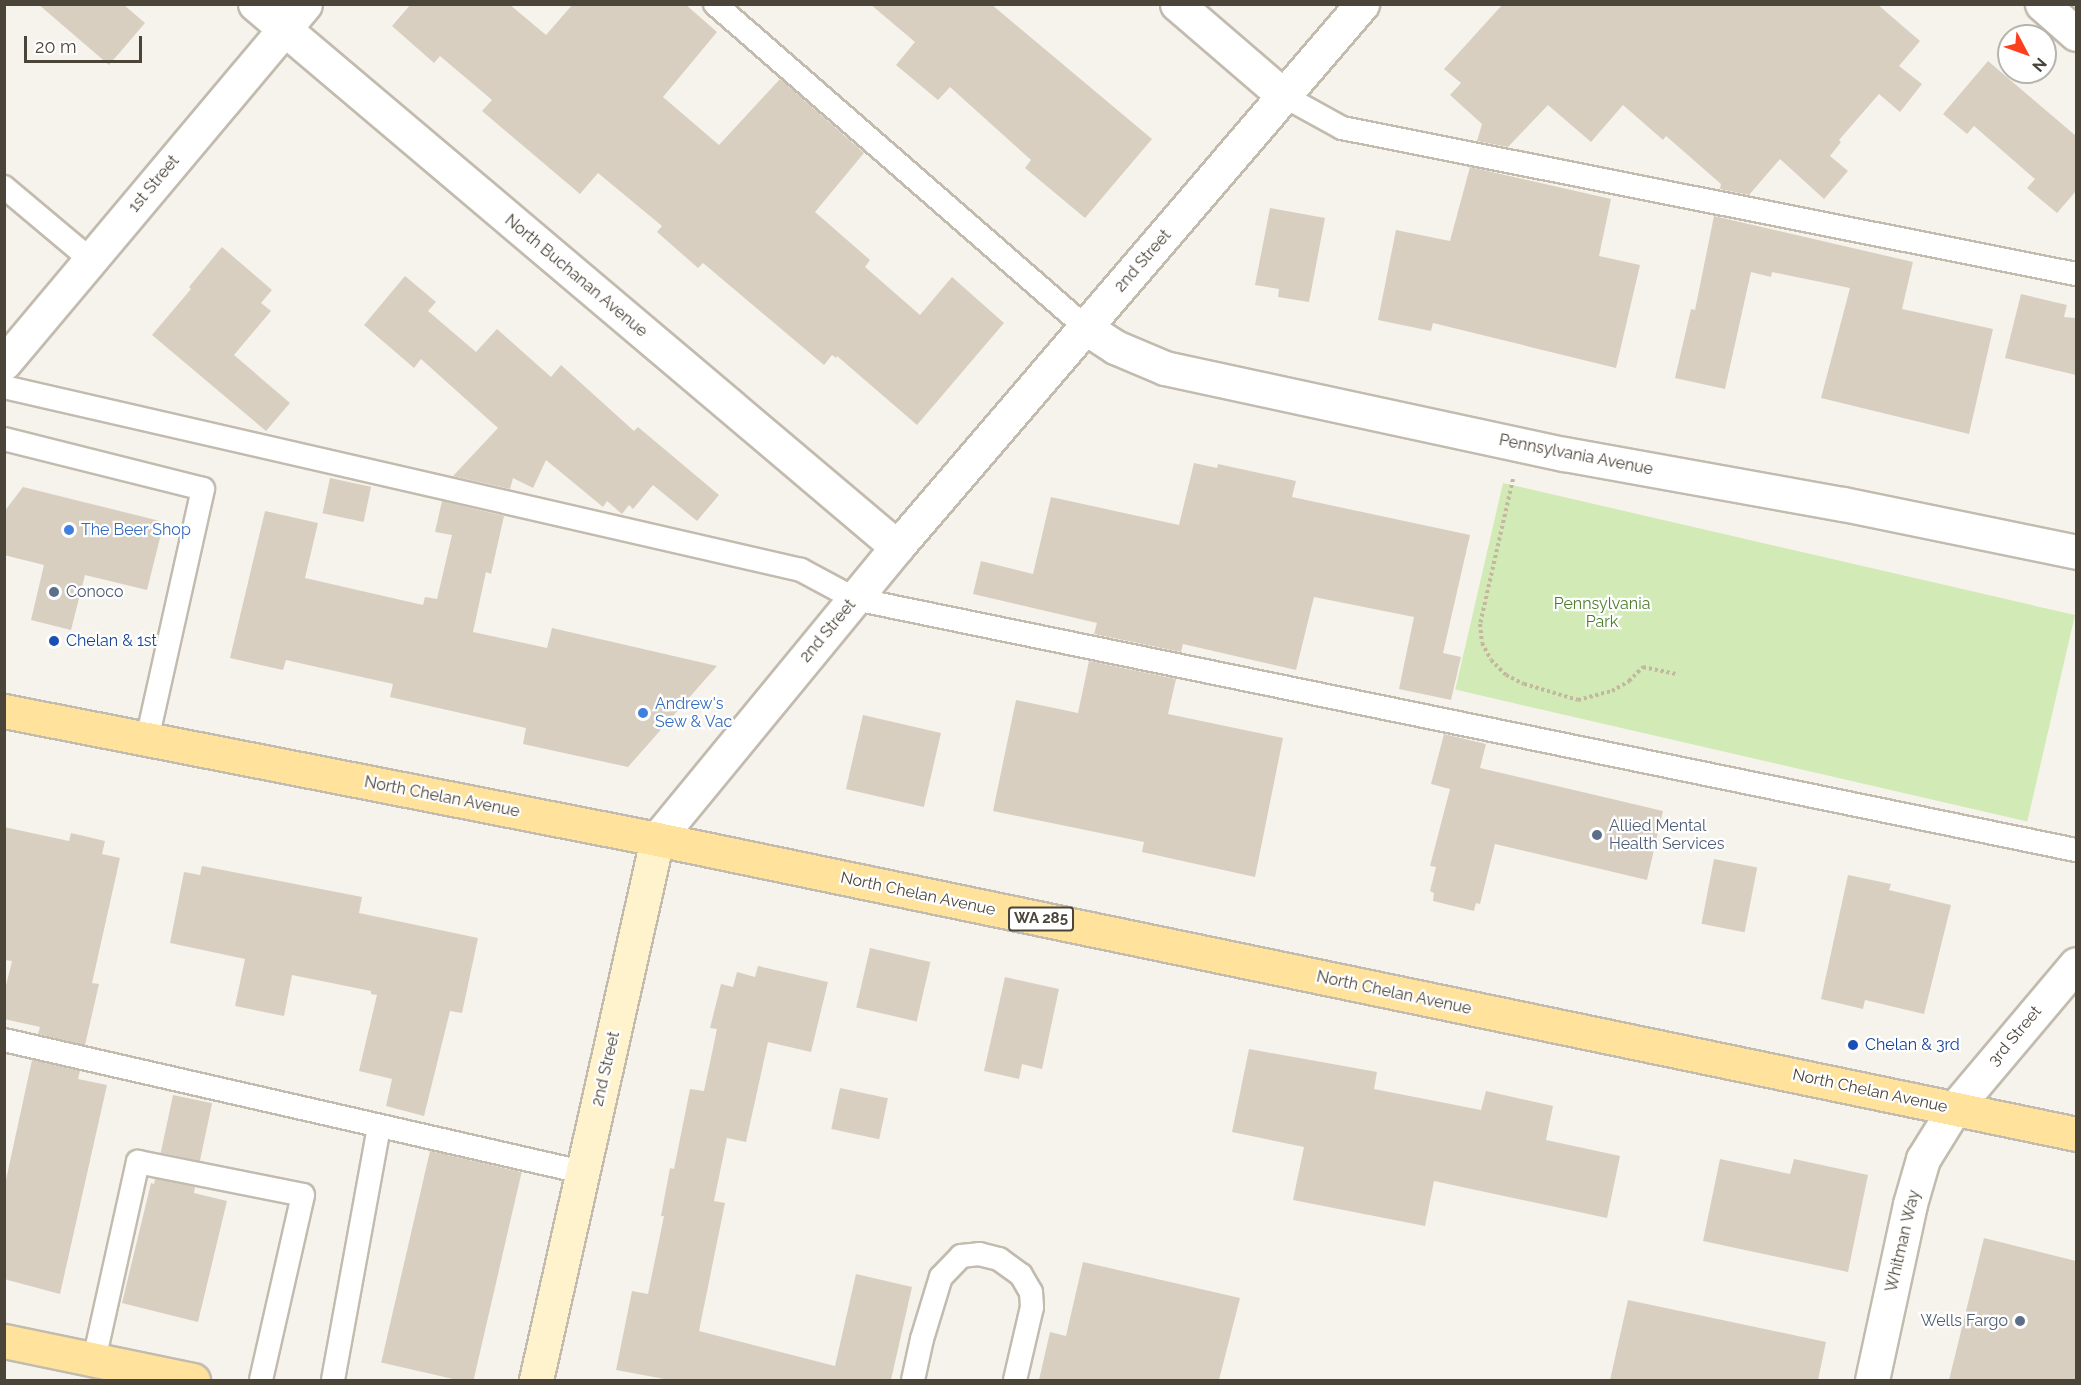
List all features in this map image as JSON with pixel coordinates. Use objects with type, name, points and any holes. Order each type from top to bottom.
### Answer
[{"type":"main road","name":"North Chelan Avenue","points":[[4,711],[657,839],[2076,1134]]},
{"type":"main road","points":[[4,1341],[193,1380]]},
{"type":"street","name":"North Buchanan Avenue","points":[[255,4],[897,547]]},
{"type":"street","name":"1st Street","points":[[4,363],[305,4]]},
{"type":"street","points":[[1177,4],[1284,96]]},
{"type":"street","name":"2nd Street","points":[[536,1380],[657,839],[897,547],[1362,4]]},
{"type":"street","points":[[2042,4],[2076,34]]},
{"type":"street","name":"Pennsylvania Avenue","points":[[1086,328],[1115,347],[1165,368],[1521,445],[1843,504],[2076,552]]},
{"type":"street","name":"3rd Street","points":[[1954,1109],[2076,964]]},
{"type":"street","name":"Whitman Way","points":[[1872,1380],[1910,1203],[1923,1159],[1954,1109]]},
{"type":"lane","points":[[715,4],[1086,328]]},
{"type":"lane","points":[[1284,96],[1342,128],[2076,274]]},
{"type":"lane","points":[[4,187],[91,260]]},
{"type":"lane","points":[[4,387],[801,570],[855,599],[2076,850]]},
{"type":"lane","points":[[4,440],[203,489],[147,739]]},
{"type":"lane","points":[[4,1040],[582,1172]]},
{"type":"lane","points":[[333,1380],[380,1126]]},
{"type":"lane","points":[[94,1360],[138,1162],[303,1195],[261,1380]]},
{"type":"lane","points":[[913,1380],[922,1339],[941,1277],[961,1256],[978,1254],[999,1259],[1021,1275],[1031,1292],[1032,1307],[1016,1380]]},
{"type":"path","points":[[1521,445],[1480,624],[1482,643],[1491,660],[1506,675],[1524,684],[1578,700],[1612,691],[1629,681],[1643,667],[1677,674]]},
{"type":"green space","name":"Pennsylvania Park","points":[[1503,483],[2075,615],[2027,822],[1455,690]]},
{"type":"building","points":[[38,4],[123,4],[145,23],[109,65]]},
{"type":"building","points":[[411,4],[509,4],[546,35],[573,4],[685,4],[717,32],[663,97],[719,145],[780,79],[864,153],[815,212],[870,260],[865,267],[920,315],[952,277],[1004,323],[917,425],[837,356],[836,358],[832,355],[824,365],[703,263],[698,268],[657,232],[662,226],[598,173],[580,194],[482,111],[492,100],[440,56],[434,63],[392,26]]},
{"type":"building","points":[[870,4],[991,4],[1152,139],[1085,218],[1025,168],[1031,160],[950,87],[938,100],[896,65],[915,42]]},
{"type":"building","points":[[1503,4],[1877,4],[1920,41],[1899,66],[1922,84],[1900,112],[1879,94],[1839,140],[1841,142],[1830,156],[1848,171],[1824,199],[1780,159],[1749,195],[1720,189],[1721,184],[1666,136],[1663,140],[1623,105],[1591,142],[1548,105],[1508,147],[1477,141],[1482,124],[1450,95],[1461,83],[1444,69]]},
{"type":"building","points":[[1988,61],[1997,69],[1997,84],[2015,84],[2076,136],[2076,191],[2057,213],[2027,188],[2035,179],[1974,126],[1967,134],[1943,114]]},
{"type":"building","points":[[1470,167],[1611,199],[1599,256],[1640,265],[1616,368],[1433,323],[1431,331],[1378,320],[1396,230],[1450,241]]},
{"type":"building","points":[[1270,208],[1325,218],[1309,302],[1278,297],[1279,289],[1255,285]]},
{"type":"building","points":[[1714,216],[1913,262],[1902,309],[1993,329],[1969,434],[1821,398],[1850,288],[1772,272],[1771,277],[1751,272],[1725,389],[1675,378],[1691,309],[1695,310]]},
{"type":"building","points":[[222,247],[272,290],[261,303],[271,311],[234,355],[290,403],[266,431],[152,335],[191,289],[189,287]]},
{"type":"building","points":[[405,276],[436,302],[428,311],[476,352],[497,329],[551,377],[561,365],[634,431],[638,427],[719,495],[697,521],[653,485],[633,509],[629,505],[622,514],[607,501],[603,507],[546,460],[533,488],[513,478],[510,489],[453,476],[498,428],[421,359],[414,368],[364,325]]},
{"type":"building","points":[[2021,294],[2067,305],[2064,317],[2076,318],[2076,375],[2005,358]]},
{"type":"building","points":[[1194,463],[1217,468],[1218,464],[1296,481],[1292,497],[1470,535],[1443,653],[1461,657],[1451,700],[1399,689],[1414,617],[1314,597],[1296,670],[1183,644],[1181,652],[1094,634],[1097,623],[973,594],[981,561],[1033,574],[1051,497],[1179,525]]},
{"type":"building","points":[[330,478],[371,487],[364,522],[323,513]]},
{"type":"building","points":[[23,487],[164,522],[147,590],[85,575],[71,630],[31,620],[44,565],[4,555],[4,512]]},
{"type":"building","points":[[442,501],[504,516],[491,574],[486,572],[473,632],[547,648],[552,628],[717,666],[628,767],[523,744],[526,728],[390,697],[393,684],[286,660],[283,670],[230,658],[265,511],[318,523],[305,578],[423,605],[425,597],[437,599],[452,535],[435,532]]},
{"type":"building","points":[[1089,661],[1176,679],[1168,714],[1283,738],[1255,877],[1142,852],[1144,842],[993,811],[1016,700],[1078,713]]},
{"type":"building","points":[[863,715],[941,733],[924,807],[846,789]]},
{"type":"building","points":[[1444,734],[1486,744],[1480,768],[1663,811],[1647,880],[1495,844],[1480,904],[1476,903],[1474,911],[1433,901],[1434,893],[1430,891],[1436,867],[1430,866],[1450,789],[1431,784]]},
{"type":"building","points":[[4,827],[69,841],[71,833],[105,841],[102,854],[120,858],[92,983],[99,984],[85,1045],[38,1034],[40,1027],[4,1019],[4,993],[12,961],[4,960]]},
{"type":"building","points":[[1714,859],[1757,867],[1745,932],[1701,924]]},
{"type":"building","points":[[202,866],[362,897],[359,913],[478,938],[462,1013],[450,1011],[424,1116],[386,1106],[392,1079],[359,1071],[377,995],[371,994],[371,991],[292,975],[284,1016],[235,1006],[245,959],[170,943],[184,872],[200,875]]},
{"type":"building","points":[[1848,875],[1891,884],[1889,890],[1951,905],[1924,1014],[1865,1000],[1863,1009],[1821,999]]},
{"type":"building","points":[[870,948],[930,962],[917,1021],[856,1007]]},
{"type":"building","points":[[758,966],[828,982],[811,1052],[768,1042],[746,1142],[727,1138],[714,1201],[725,1203],[699,1331],[835,1366],[856,1274],[912,1287],[891,1380],[670,1380],[616,1370],[632,1291],[648,1294],[664,1216],[661,1216],[670,1168],[674,1169],[690,1089],[704,1091],[717,1029],[710,1028],[721,984],[733,987],[737,972],[755,977]]},
{"type":"building","points":[[1005,977],[1059,989],[1042,1069],[1022,1064],[1019,1079],[984,1071]]},
{"type":"building","points":[[1249,1049],[1377,1072],[1374,1089],[1481,1110],[1486,1091],[1553,1106],[1546,1140],[1620,1156],[1607,1218],[1434,1181],[1425,1226],[1293,1200],[1304,1147],[1232,1132]]},
{"type":"building","points":[[32,1060],[80,1071],[78,1079],[107,1085],[60,1294],[4,1279],[4,1189]]},
{"type":"building","points":[[840,1088],[888,1098],[879,1139],[831,1129]]},
{"type":"building","points":[[173,1095],[212,1103],[200,1161],[161,1153]]},
{"type":"building","points":[[430,1151],[522,1172],[474,1380],[457,1380],[381,1362]]},
{"type":"building","points":[[1720,1159],[1790,1174],[1794,1159],[1868,1175],[1848,1272],[1703,1241]]},
{"type":"building","points":[[155,1179],[195,1187],[194,1193],[227,1201],[198,1322],[122,1303],[151,1183],[154,1184]]},
{"type":"building","name":"Wells Fargo","points":[[1984,1238],[2076,1261],[2076,1380],[1949,1380]]},
{"type":"building","points":[[1083,1262],[1240,1298],[1219,1380],[1039,1380],[1050,1332],[1066,1336]]},
{"type":"building","points":[[1628,1300],[1826,1342],[1818,1380],[1610,1380]]},
{"type":"place","name":"The Beer Shop","points":[[69,530]]},
{"type":"place","name":"Conoco","points":[[54,592]]},
{"type":"place","name":"Chelan & 1st","points":[[54,641]]},
{"type":"place","name":"Andrew's Sew & Vac","points":[[643,713]]},
{"type":"place","name":"Allied Mental Health Services","points":[[1597,835]]},
{"type":"place","name":"Chelan & 3rd","points":[[1853,1045]]},
{"type":"place","name":"Wells Fargo","points":[[2020,1321]]}]
